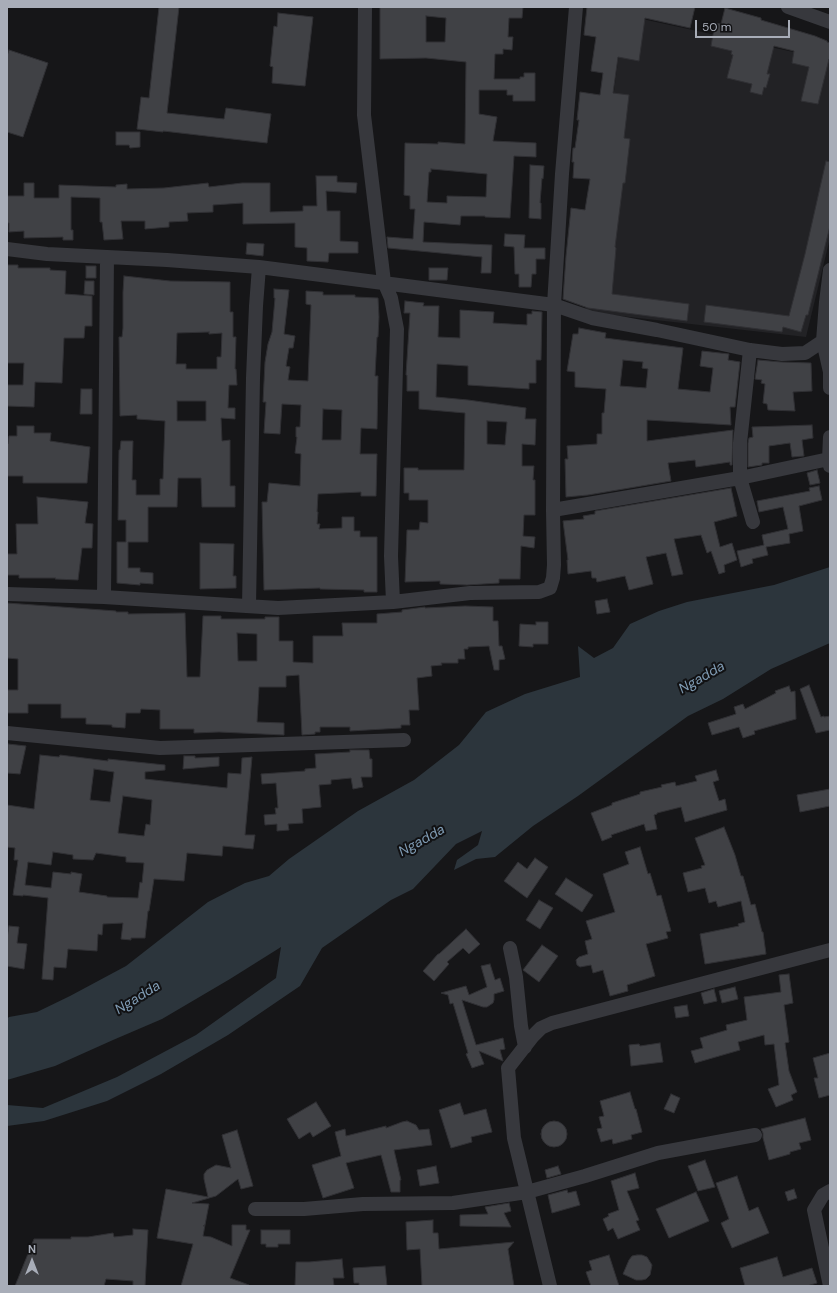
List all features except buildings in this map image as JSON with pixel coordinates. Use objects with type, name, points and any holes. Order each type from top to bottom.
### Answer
[{"type":"street","points":[[366,7],[364,114],[384,282],[391,298],[396,329],[391,556],[393,602]]},
{"type":"street","points":[[7,594],[104,597],[278,608],[393,602],[470,593],[539,592],[550,588],[553,578],[554,565],[554,305],[562,174],[576,7]]},
{"type":"street","points":[[788,7],[830,22]]},
{"type":"street","points":[[7,249],[47,254],[167,260],[259,267],[554,305],[592,318],[750,350],[782,354],[805,353],[826,341]]},
{"type":"street","points":[[104,597],[107,257]]},
{"type":"street","points":[[249,606],[253,378],[259,267]]},
{"type":"street","points":[[830,270],[826,302],[826,341],[830,372],[830,388]]},
{"type":"street","points":[[750,350],[740,443],[740,478],[753,522]]},
{"type":"street","points":[[553,510],[829,462],[830,436]]},
{"type":"street","points":[[7,733],[160,748],[404,740]]},
{"type":"street","points":[[510,948],[516,977],[520,1026],[525,1047]]},
{"type":"street","points":[[550,1286],[514,1138],[508,1068],[525,1047],[541,1028],[552,1023],[830,950]]},
{"type":"street","points":[[255,1209],[304,1209],[362,1204],[453,1203],[527,1192],[585,1176],[658,1153],[755,1135]]},
{"type":"street","points":[[830,1191],[823,1195],[814,1210],[830,1286]]},
{"type":"shaded area","points":[[624,15],[830,60],[830,238],[806,337],[585,312]]},
{"type":"water","name":"Ngadda","points":[[830,567],[830,643],[771,669],[723,699],[688,716],[578,796],[533,826],[495,857],[476,859],[454,870],[457,860],[478,845],[482,831],[456,844],[413,889],[391,900],[322,948],[300,986],[228,1035],[161,1074],[107,1101],[44,1121],[7,1126],[7,1105],[43,1108],[117,1077],[196,1035],[276,978],[281,947],[162,1019],[55,1066],[7,1080],[7,1019],[9,1017],[37,1012],[126,966],[208,902],[245,883],[269,876],[289,859],[358,811],[414,780],[459,745],[486,712],[525,694],[580,677],[578,646],[594,658],[613,648],[630,624],[659,611],[687,602],[774,585]]}]
